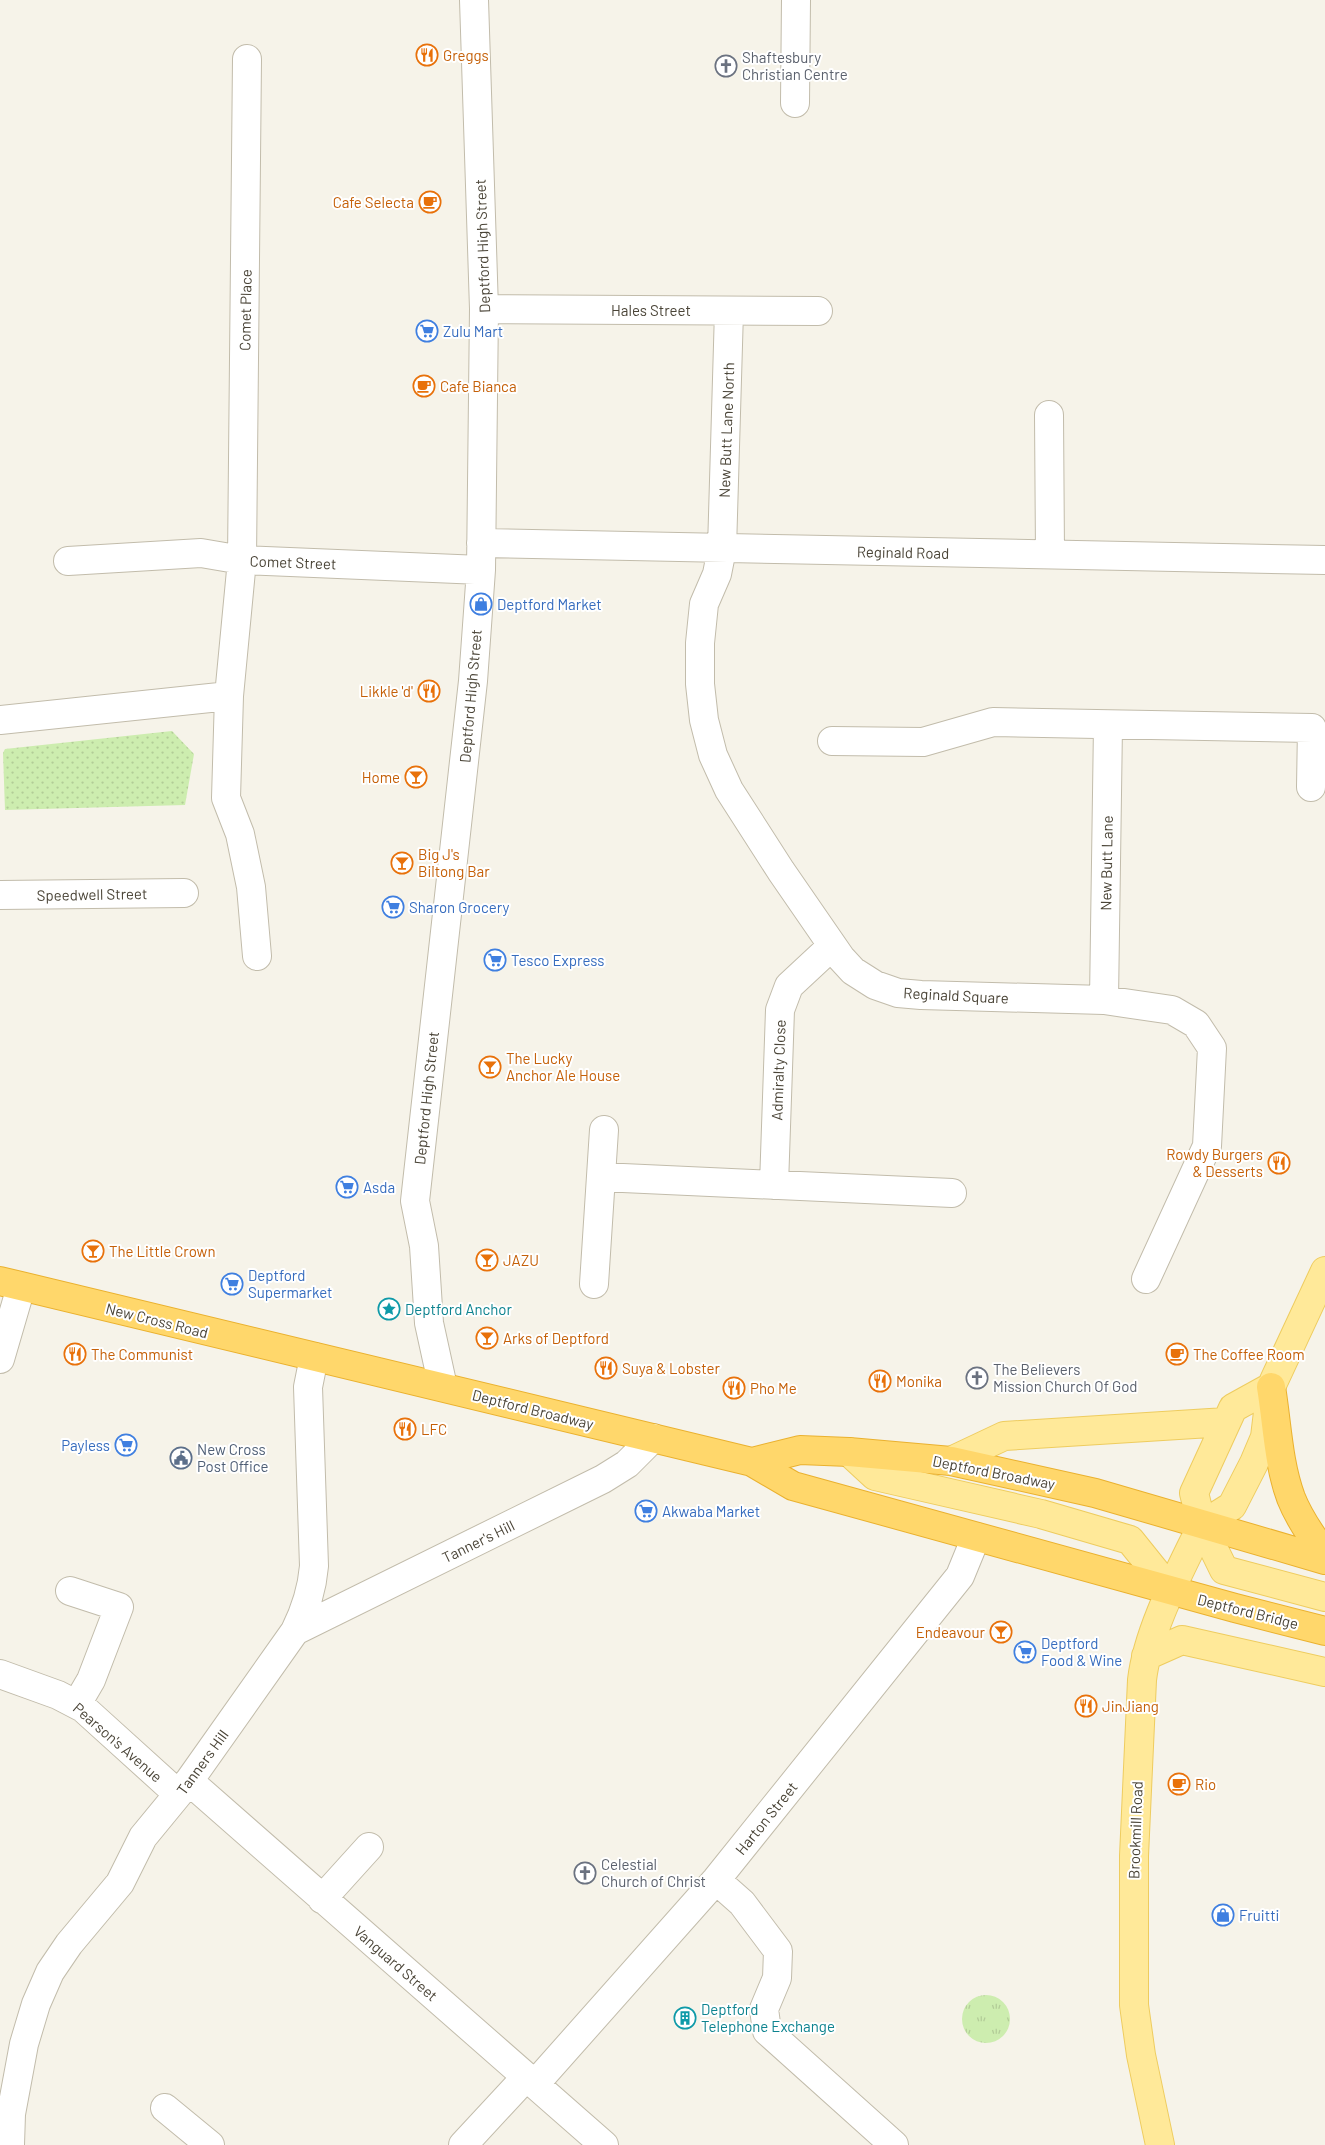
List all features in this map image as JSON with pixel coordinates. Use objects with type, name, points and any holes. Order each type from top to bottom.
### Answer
[{"type":"highway","name":"New Cross Road","points":[[11,1284],[314,1357]]},
{"type":"highway","name":"Deptford Broadway","points":[[314,1357],[752,1462],[793,1486],[1171,1591]]},
{"type":"highway","points":[[1271,1387],[1281,1455],[1292,1498],[1307,1529],[1325,1554]]},
{"type":"highway","name":"Deptford Broadway","points":[[752,1462],[800,1450],[849,1452],[951,1461],[1095,1493],[1202,1525]]},
{"type":"highway","points":[[1202,1525],[1325,1560]]},
{"type":"highway","name":"Deptford Bridge","points":[[1171,1591],[1325,1631]]},
{"type":"main road","points":[[1202,1525],[1232,1506],[1265,1437],[1271,1387],[1325,1272]]},
{"type":"main road","points":[[1271,1387],[1233,1408],[1194,1493],[1202,1525],[1224,1570],[1325,1597]]},
{"type":"main road","points":[[951,1461],[1004,1436],[1226,1422]]},
{"type":"main road","points":[[849,1452],[875,1476],[1041,1514],[1130,1540],[1171,1591]]},
{"type":"main road","name":"Brookmill Road","points":[[1160,2145],[1141,2055],[1134,2005],[1134,1856],[1142,1680],[1146,1656],[1171,1591],[1202,1525]]},
{"type":"main road","points":[[1146,1656],[1182,1640],[1325,1672]]},
{"type":"street","name":"Deptford High Street","points":[[443,1387],[429,1323],[424,1246],[415,1201],[473,681],[481,570],[484,309],[474,0]]},
{"type":"street","points":[[796,0],[796,103]]},
{"type":"street","name":"Comet Place","points":[[242,560],[247,59]]},
{"type":"street","name":"Hales Street","points":[[484,309],[818,311]]},
{"type":"street","name":"New Butt Lane North","points":[[722,549],[729,310]]},
{"type":"street","points":[[1050,414],[1050,554]]},
{"type":"street","name":"Reginald Road","points":[[482,543],[1325,560]]},
{"type":"street","name":"Reginald Square","points":[[722,549],[717,574],[704,604],[700,644],[700,684],[704,720],[713,755],[729,790],[748,822],[832,946],[853,971],[875,985],[898,993],[921,996],[1104,1000],[1172,1010],[1196,1024],[1212,1048],[1208,1146],[1146,1279]]},
{"type":"street","points":[[68,561],[200,553],[242,560]]},
{"type":"street","name":"Comet Street","points":[[257,956],[251,887],[240,834],[226,798],[229,696],[242,560],[481,570]]},
{"type":"street","points":[[0,720],[229,696]]},
{"type":"street","points":[[832,741],[923,742],[993,722],[1312,728],[1311,787]]},
{"type":"street","name":"New Butt Lane","points":[[1104,1000],[1108,725]]},
{"type":"street","name":"Speedwell Street","points":[[0,895],[184,893]]},
{"type":"street","name":"Admiralty Close","points":[[774,1185],[780,1010],[788,986],[832,946]]},
{"type":"street","points":[[594,1284],[604,1130]]},
{"type":"street","points":[[601,1177],[952,1193]]},
{"type":"street","points":[[0,1359],[11,1284]]},
{"type":"street","name":"Tanners Hill","points":[[10,2145],[11,2114],[24,2044],[36,2004],[50,1972],[69,1944],[120,1883],[143,1837],[183,1787],[296,1631],[306,1609],[312,1587],[314,1566],[308,1387],[314,1357]]},
{"type":"street","name":"Tanner's Hill","points":[[296,1631],[602,1479],[627,1464],[653,1438]]},
{"type":"street","name":"Harton Street","points":[[463,2145],[531,2080],[716,1880],[960,1576],[976,1537]]},
{"type":"street","points":[[70,1591],[120,1607],[91,1680],[77,1704]]},
{"type":"street","name":"Pearson's Avenue","points":[[0,1674],[77,1704],[183,1787]]},
{"type":"street","name":"Vanguard Street","points":[[183,1787],[322,1899],[604,2145]]},
{"type":"street","points":[[322,1899],[369,1847]]},
{"type":"street","points":[[716,1880],[742,1903],[778,1951],[777,1978],[764,2009],[767,2031],[894,2145]]},
{"type":"street","points":[[165,2108],[210,2145]]},
{"type":"green space","points":[[172,731],[194,754],[185,805],[5,810],[3,753],[5,749]]},
{"type":"green space","points":[[986,1995],[995,1997],[1003,2002],[1008,2010],[1010,2019],[1008,2028],[1003,2036],[995,2041],[986,2043],[977,2041],[969,2036],[964,2028],[962,2019],[964,2010],[969,2002],[977,1997]]},
{"type":"place","name":"Greggs","points":[[427,55]]},
{"type":"place","name":"Shaftesbury Christian Centre","points":[[726,66]]},
{"type":"place","name":"Cafe Selecta","points":[[430,202]]},
{"type":"place","name":"Zulu Mart","points":[[427,331]]},
{"type":"place","name":"Cafe Bianca","points":[[424,386]]},
{"type":"place","name":"Deptford Market","points":[[481,604]]},
{"type":"place","name":"Likkle 'd'","points":[[429,691]]},
{"type":"place","name":"Home","points":[[416,777]]},
{"type":"place","name":"Big J's Biltong Bar","points":[[402,863]]},
{"type":"place","name":"Sharon Grocery","points":[[393,907]]},
{"type":"place","name":"Tesco Express","points":[[495,960]]},
{"type":"place","name":"The Lucky Anchor Ale House","points":[[490,1067]]},
{"type":"place","name":"Rowdy Burgers & Desserts","points":[[1279,1163]]},
{"type":"place","name":"Asda","points":[[347,1187]]},
{"type":"place","name":"The Little Crown","points":[[93,1251]]},
{"type":"place","name":"JAZU","points":[[487,1260]]},
{"type":"place","name":"Deptford Supermarket","points":[[232,1284]]},
{"type":"place","name":"Deptford Anchor","points":[[389,1309]]},
{"type":"place","name":"Arks of Deptford","points":[[487,1338]]},
{"type":"place","name":"The Communist","points":[[75,1354]]},
{"type":"place","name":"The Coffee Room","points":[[1177,1354]]},
{"type":"place","name":"Suya & Lobster","points":[[606,1368]]},
{"type":"place","name":"The Believers Mission Church Of God","points":[[977,1378]]},
{"type":"place","name":"Monika","points":[[880,1381]]},
{"type":"place","name":"Pho Me","points":[[734,1388]]},
{"type":"place","name":"LFC","points":[[405,1429]]},
{"type":"place","name":"Payless","points":[[126,1445]]},
{"type":"place","name":"New Cross Post Office","points":[[181,1458]]},
{"type":"place","name":"Akwaba Market","points":[[646,1511]]},
{"type":"place","name":"Endeavour","points":[[1001,1632]]},
{"type":"place","name":"Deptford Food & Wine","points":[[1025,1652]]},
{"type":"place","name":"JinJiang","points":[[1086,1706]]},
{"type":"place","name":"Rio","points":[[1179,1784]]},
{"type":"place","name":"Celestial Church of Christ","points":[[585,1873]]},
{"type":"place","name":"Fruitti","points":[[1223,1915]]},
{"type":"place","name":"Deptford Telephone Exchange","points":[[685,2018]]}]
